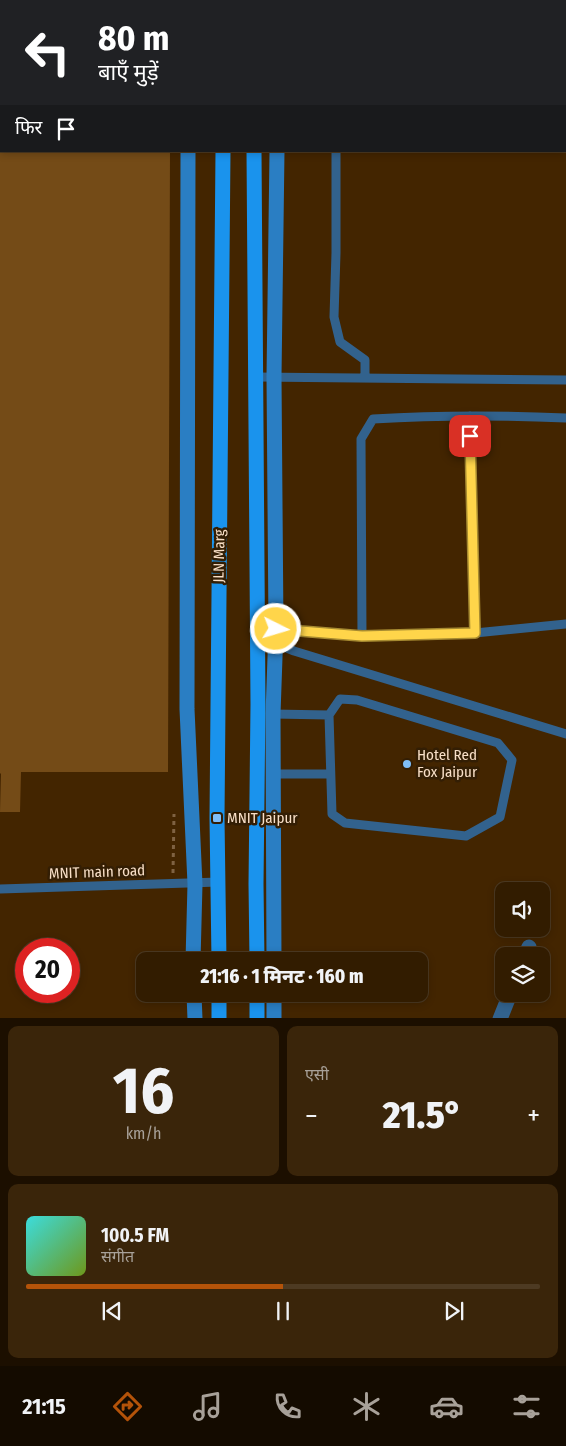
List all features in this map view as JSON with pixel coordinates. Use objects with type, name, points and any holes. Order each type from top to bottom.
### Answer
[{"type":"main road","name":"JLN Marg","points":[[219,952],[217,818],[223,152]]},
{"type":"main road","points":[[254,152],[258,632],[257,952]]},
{"type":"main road","points":[[219,1002],[219,1018]]},
{"type":"main road","points":[[257,1002],[257,1018]]},
{"type":"street","points":[[188,152],[187,709],[195,884],[194,952]]},
{"type":"street","points":[[274,952],[274,377],[277,152]]},
{"type":"street","points":[[256,884],[274,884]]},
{"type":"street","points":[[194,1002],[195,1018]]},
{"type":"street","points":[[274,1002],[274,1018]]},
{"type":"street","points":[[500,1018],[507,1002]]},
{"type":"lane","points":[[336,152],[334,317],[340,342],[364,360],[365,378]]},
{"type":"lane","points":[[256,377],[566,380]]},
{"type":"lane","points":[[362,636],[361,439],[373,419],[416,416],[566,418]]},
{"type":"lane","points":[[470,416],[475,633]]},
{"type":"lane","points":[[258,632],[275,635],[362,636],[475,633],[566,624]]},
{"type":"lane","points":[[258,632],[275,635],[294,652],[566,734]]},
{"type":"lane","points":[[340,699],[357,700],[498,742],[512,760],[500,817],[466,836],[345,823],[332,814],[330,774],[329,716],[340,699]]},
{"type":"lane","points":[[273,714],[329,716]]},
{"type":"lane","points":[[274,774],[330,774]]},
{"type":"lane","name":"MNIT main road","points":[[0,889],[219,882]]},
{"type":"shaded area","points":[[0,152],[170,152],[168,772],[21,772],[20,812],[0,812]]},
{"type":"place","name":"Hotel Red Fox Jaipur","points":[[407,764]]},
{"type":"place","name":"MNIT Jaipur","points":[[217,818]]},
{"type":"route","points":[[276,629],[362,636],[475,633],[470,436]]}]
